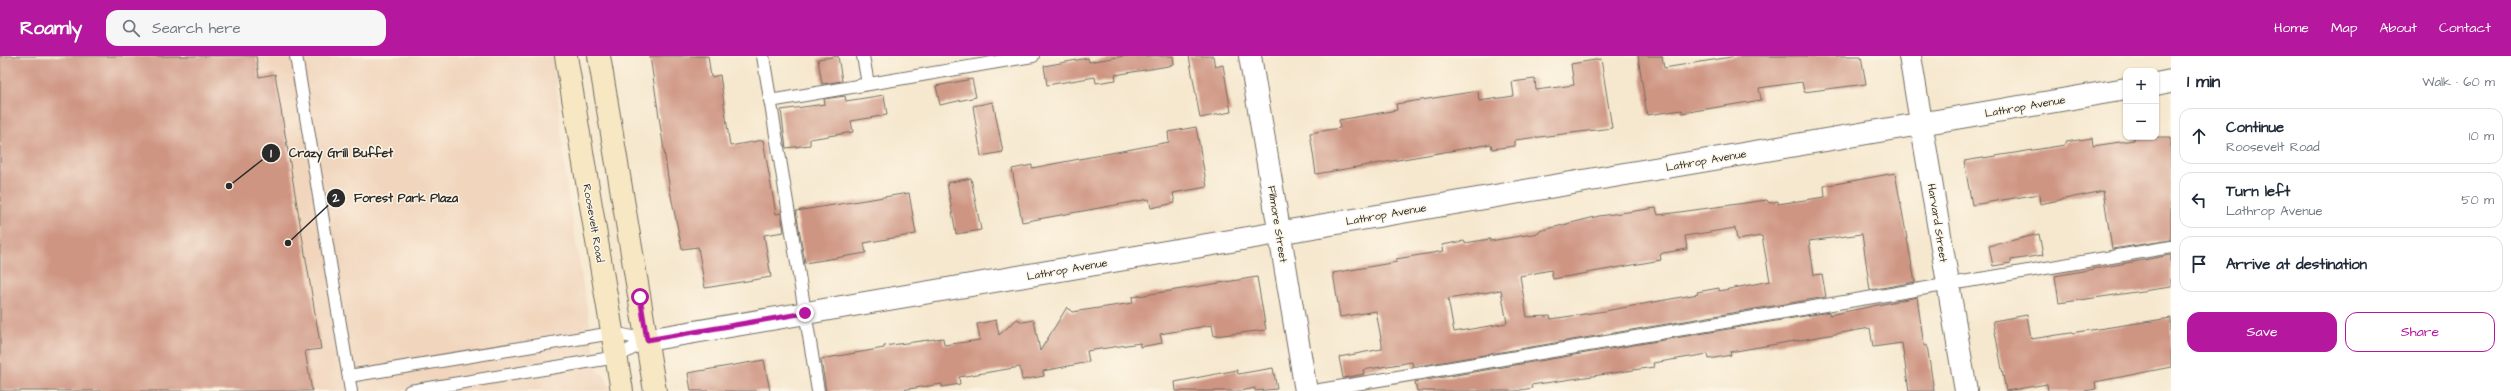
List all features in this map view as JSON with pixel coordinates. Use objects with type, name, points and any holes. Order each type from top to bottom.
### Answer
[{"type":"main road","name":"Roosevelt Road","points":[[566,56],[622,391]]},
{"type":"main road","points":[[599,56],[655,391]]},
{"type":"street","name":"Fillmore Street","points":[[1250,56],[1306,391]]},
{"type":"street","name":"Harvard Street","points":[[1910,56],[1966,391]]},
{"type":"street","points":[[2159,83],[2171,81]]},
{"type":"street","name":"Lathrop Avenue","points":[[647,340],[2123,89]]},
{"type":"lane","points":[[296,56],[351,391]]},
{"type":"lane","points":[[763,56],[818,391]]},
{"type":"lane","points":[[864,56],[868,84]]},
{"type":"lane","points":[[770,101],[1033,56]]},
{"type":"lane","points":[[1314,391],[2171,246]]},
{"type":"lane","points":[[349,376],[613,333],[647,340]]},
{"type":"lane","points":[[410,391],[617,357],[647,340]]},
{"type":"shaded area","points":[[0,56],[554,56],[567,189],[598,372],[604,375],[611,391],[0,391]]},
{"type":"building","points":[[0,56],[256,56],[259,77],[275,74],[321,349],[305,351],[312,391],[0,391]]},
{"type":"building","points":[[650,56],[708,56],[711,77],[720,75],[730,146],[763,140],[776,214],[781,213],[784,232],[764,235],[771,277],[705,288],[698,247],[682,249],[670,191]]},
{"type":"building","points":[[838,56],[842,81],[822,84],[818,59]]},
{"type":"building","points":[[1124,56],[1173,56],[1174,65],[1115,75],[1116,80],[1096,83],[1095,77],[1047,85],[1044,66],[1088,58],[1089,62]]},
{"type":"building","points":[[1189,56],[1213,56],[1215,67],[1223,65],[1231,112],[1200,118]]},
{"type":"building","points":[[1638,56],[1662,56],[1664,68],[1737,56],[1861,56],[1866,84],[1804,92],[1802,82],[1759,88],[1761,100],[1682,113],[1682,110],[1647,115]]},
{"type":"building","points":[[1601,59],[1612,128],[1515,140],[1515,146],[1492,149],[1491,144],[1316,174],[1310,133],[1340,128],[1339,120],[1397,110],[1396,104],[1478,91],[1479,101],[1514,96],[1512,82],[1535,79],[1536,90],[1574,85],[1571,64]]},
{"type":"building","points":[[972,79],[976,97],[940,105],[936,86]]},
{"type":"building","points":[[884,95],[887,115],[851,121],[853,132],[810,139],[810,145],[786,148],[781,110],[825,104],[824,99],[845,96],[846,101]]},
{"type":"building","points":[[993,102],[1003,152],[981,156],[973,106]]},
{"type":"building","points":[[1196,127],[1207,187],[1173,193],[1175,203],[1151,208],[1149,199],[1022,222],[1012,169],[1032,165],[1032,168],[1169,142],[1168,132]]},
{"type":"building","points":[[2159,137],[2171,137],[2171,240],[2112,249],[2103,191],[2040,204],[2039,194],[1972,205],[1964,161],[2065,145],[2065,142],[2092,138],[2093,146],[2134,140],[2159,140]]},
{"type":"building","points":[[1895,173],[1915,282],[1870,290],[1862,234],[1809,241],[1814,275],[1822,274],[1826,297],[1413,367],[1412,362],[1363,370],[1364,374],[1343,378],[1339,357],[1382,349],[1382,344],[1376,311],[1340,317],[1333,273],[1397,262],[1396,259],[1444,251],[1442,245],[1464,241],[1465,243],[1490,239],[1490,241],[1539,233],[1539,231],[1599,216],[1656,208],[1658,215],[1767,200],[1769,203],[1778,201],[1778,204],[1825,197],[1824,186]],"holes":[[[1735,228],[1737,240],[1762,236],[1770,281],[1719,291],[1719,288],[1697,292],[1698,294],[1605,311],[1551,319],[1550,316],[1527,317],[1520,276],[1551,270],[1553,279],[1661,260],[1660,255],[1663,253],[1687,249],[1685,236]],[[1501,290],[1507,323],[1454,332],[1448,299]]]},
{"type":"building","points":[[971,178],[981,230],[956,234],[947,183]]},
{"type":"building","points":[[909,193],[916,234],[864,243],[866,253],[805,263],[796,211]]},
{"type":"building","points":[[2039,234],[2043,255],[2011,260],[2011,263],[1993,266],[1989,246]]},
{"type":"building","points":[[2171,255],[2171,287],[2059,303],[2055,276]]},
{"type":"building","points":[[1257,277],[1266,330],[1214,336],[1212,325],[1160,334],[1162,343],[1140,347],[1140,343],[1087,351],[1089,362],[1043,371],[1044,376],[1022,380],[1020,367],[959,377],[960,384],[942,387],[942,384],[895,391],[826,391],[821,359],[884,348],[884,346],[943,338],[944,345],[980,340],[977,324],[996,320],[999,335],[1017,319],[1023,322],[1034,320],[1040,351],[1067,307],[1072,312],[1133,303],[1132,297]]},
{"type":"building","points":[[1917,297],[1924,346],[1927,345],[1934,391],[1909,391],[1902,343],[1873,347],[1870,328],[1730,352],[1731,355],[1709,359],[1708,354],[1653,363],[1654,367],[1531,385],[1532,388],[1515,391],[1417,391],[1415,382],[1829,312],[1829,315]]},
{"type":"building","points":[[2027,315],[2031,339],[2171,318],[2171,367],[2095,382],[2096,389],[2085,391],[2048,391],[2047,384],[2006,391],[1993,321]]},
{"type":"building","points":[[764,360],[770,391],[691,391],[688,373]]},
{"type":"building","points":[[1273,368],[1277,389],[1255,391],[1255,388],[1241,391],[1176,391],[1175,382],[1237,370],[1238,374]]},
{"type":"place","name":"Crazy Grill Buffet","points":[[229,186]]},
{"type":"place","name":"Forest Park Plaza","points":[[288,243]]},
{"type":"route","points":[[640,297],[647,340],[805,313]]}]
